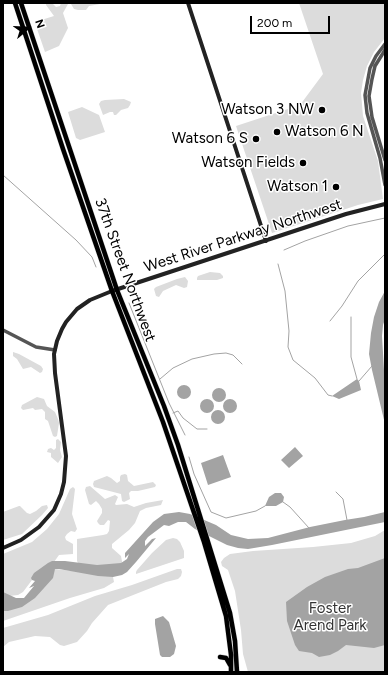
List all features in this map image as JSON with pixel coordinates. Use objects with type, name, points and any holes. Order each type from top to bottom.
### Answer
[{"type":"main road","name":"37th Street Northwest","points":[[15,3],[65,155],[194,506],[206,543]]},
{"type":"main road","name":"37th Street Northwest","points":[[21,3],[115,290],[164,406],[178,445],[194,506]]},
{"type":"main road","points":[[188,3],[266,240]]},
{"type":"main road","name":"West River Parkway Northwest","points":[[3,548],[21,540],[43,523],[55,507],[63,487],[66,472],[66,456],[55,373],[55,350],[62,329],[72,314],[90,300],[115,290],[346,214],[385,204]]},
{"type":"main road","points":[[158,408],[164,406]]},
{"type":"main road","points":[[206,543],[223,603],[230,646],[231,672]]},
{"type":"main road","points":[[206,543],[230,613],[235,641],[237,672]]},
{"type":"main road","points":[[230,646],[227,654],[220,657],[229,661],[231,672]]},
{"type":"street","points":[[385,44],[376,56],[370,68],[365,95],[366,113],[380,158],[385,185]]},
{"type":"street","points":[[385,50],[375,66],[369,96],[372,117],[385,160]]},
{"type":"street","points":[[3,330],[36,347],[55,350]]},
{"type":"green space","points":[[46,3],[52,3],[56,7],[60,6],[61,3],[101,3],[89,6],[86,10],[74,9],[71,4],[68,4],[63,13],[68,28],[59,46],[45,52],[36,26],[38,21],[54,16]]},
{"type":"green space","points":[[299,3],[385,3],[385,38],[374,52],[367,66],[361,93],[363,116],[378,161],[383,199],[358,205],[272,233],[236,126],[300,105],[323,74]]},
{"type":"green space","points":[[124,99],[131,102],[128,108],[121,110],[116,115],[114,115],[113,112],[110,112],[103,115],[99,104],[101,101]]},
{"type":"green space","points":[[82,107],[99,115],[105,132],[80,140],[76,138],[68,112]]},
{"type":"green space","points":[[210,272],[220,273],[223,278],[217,280],[197,280],[198,276]]},
{"type":"green space","points":[[185,277],[188,281],[187,287],[184,288],[176,285],[163,291],[159,297],[156,296],[154,289],[156,287]]},
{"type":"green space","points":[[13,352],[41,366],[43,369],[42,372],[40,373],[31,367],[23,369],[17,359],[13,356]]},
{"type":"green space","points":[[37,397],[44,399],[47,406],[55,412],[59,423],[57,436],[55,437],[53,436],[48,421],[45,419],[45,412],[42,409],[35,410],[33,408],[23,410],[21,408],[22,405]]},
{"type":"green space","points":[[58,439],[61,442],[60,450],[62,457],[58,463],[51,457],[51,453],[47,452],[48,449],[51,448],[54,450],[56,448],[56,440]]},
{"type":"green space","points":[[121,475],[127,475],[128,481],[134,486],[153,482],[156,485],[155,487],[131,491],[129,493],[130,499],[124,502],[122,501],[121,494],[94,487],[94,481],[107,476],[117,483],[120,481]]},
{"type":"green space","points":[[90,486],[105,499],[115,495],[118,497],[115,504],[116,505],[127,504],[134,507],[163,500],[161,505],[146,508],[140,511],[135,523],[112,544],[112,548],[121,556],[123,567],[79,565],[77,561],[77,539],[107,534],[109,531],[110,521],[108,520],[104,525],[100,525],[97,521],[102,513],[102,509],[99,504],[96,501],[91,505],[89,504],[85,490],[86,487]]},
{"type":"green space","points":[[73,487],[75,489],[72,514],[77,529],[75,532],[71,531],[65,537],[66,540],[73,544],[73,554],[59,555],[54,562],[32,578],[23,592],[3,599],[3,554],[32,542],[47,529],[59,514],[70,489]]},
{"type":"green space","points":[[47,505],[48,508],[42,515],[22,534],[3,540],[3,512],[20,506],[30,514],[42,506]]},
{"type":"green space","name":"Foster Arend Park","points":[[385,530],[385,672],[248,672],[243,654],[235,591],[228,570],[222,566],[221,562],[224,558],[230,554],[253,551],[351,543],[375,536]]},
{"type":"green space","points":[[173,538],[180,542],[184,551],[184,558],[136,574],[137,570],[152,553],[166,540]]},
{"type":"green space","points":[[55,569],[108,575],[113,577],[114,582],[104,588],[3,621],[3,610],[18,607]]},
{"type":"green space","points":[[181,569],[182,572],[178,579],[166,582],[108,605],[77,642],[64,646],[60,645],[50,637],[35,636],[9,642],[3,647],[3,628],[48,615],[95,596]]},
{"type":"shaded area","points":[[385,291],[385,319],[382,336],[385,387],[385,424],[369,354],[374,317],[379,302]]},
{"type":"shaded area","points":[[357,379],[361,390],[339,399],[332,396]]},
{"type":"shaded area","points":[[181,385],[187,385],[191,389],[191,395],[187,399],[181,399],[177,395],[177,389]]},
{"type":"shaded area","points":[[216,388],[222,388],[226,392],[226,398],[222,402],[216,402],[212,398],[212,392]]},
{"type":"shaded area","points":[[204,399],[210,399],[214,403],[214,409],[210,413],[204,413],[200,409],[200,403]]},
{"type":"shaded area","points":[[227,399],[233,399],[237,403],[237,409],[233,413],[227,413],[223,409],[223,403]]},
{"type":"shaded area","points":[[215,410],[221,410],[225,414],[225,420],[221,424],[215,424],[211,420],[211,414]]},
{"type":"shaded area","points":[[295,447],[303,456],[289,468],[281,460]]},
{"type":"shaded area","points":[[223,455],[231,477],[208,485],[201,463]]},
{"type":"shaded area","points":[[275,493],[281,493],[284,497],[283,502],[276,506],[265,506],[269,497]]},
{"type":"shaded area","points":[[179,512],[190,514],[216,525],[231,535],[248,539],[268,538],[310,527],[385,512],[385,522],[248,549],[227,545],[195,529],[186,522],[178,522],[169,526],[164,525],[148,537],[145,541],[145,546],[152,539],[156,538],[127,572],[122,575],[113,577],[98,576],[55,569],[53,578],[35,598],[22,607],[3,611],[3,592],[16,598],[24,598],[34,586],[29,588],[35,581],[31,578],[34,573],[48,563],[52,561],[65,561],[97,565],[121,563],[127,559],[129,554],[125,558],[125,553],[153,522],[164,514]]},
{"type":"shaded area","points":[[385,558],[385,645],[374,648],[346,645],[330,655],[319,657],[312,653],[299,651],[295,645],[287,621],[286,602],[307,587],[325,577],[348,569],[358,568]]},
{"type":"shaded area","points":[[163,616],[169,622],[176,646],[174,654],[170,657],[162,657],[160,655],[155,619]]},
{"type":"waterway","points":[[3,175],[76,240],[92,257],[96,267]]},
{"type":"waterway","points":[[284,250],[348,226],[385,218]]},
{"type":"waterway","points":[[330,321],[342,306],[358,281],[385,254]]},
{"type":"waterway","points":[[278,264],[285,291],[289,331],[288,347],[293,360],[315,378],[328,395],[332,396]]},
{"type":"waterway","points":[[129,303],[169,403],[185,435]]},
{"type":"waterway","points":[[351,317],[351,357],[357,379]]},
{"type":"waterway","points":[[160,379],[173,368],[192,359],[214,354],[226,353],[233,355],[242,364]]},
{"type":"waterway","points":[[359,381],[372,366]]},
{"type":"waterway","points":[[173,413],[178,411],[183,418],[197,429],[207,429]]},
{"type":"waterway","points":[[189,457],[194,474],[211,512],[226,518],[256,511],[265,506]]},
{"type":"waterway","points":[[336,492],[343,499],[347,520]]},
{"type":"waterway","points":[[283,502],[290,507],[309,528]]},
{"type":"place","name":"Watson 3 NW","points":[[322,110]]},
{"type":"place","name":"Watson 6 N","points":[[277,132]]},
{"type":"place","name":"Watson 6 S","points":[[256,139]]},
{"type":"place","name":"Watson Fields","points":[[303,163]]},
{"type":"place","name":"Watson 1","points":[[336,187]]}]
